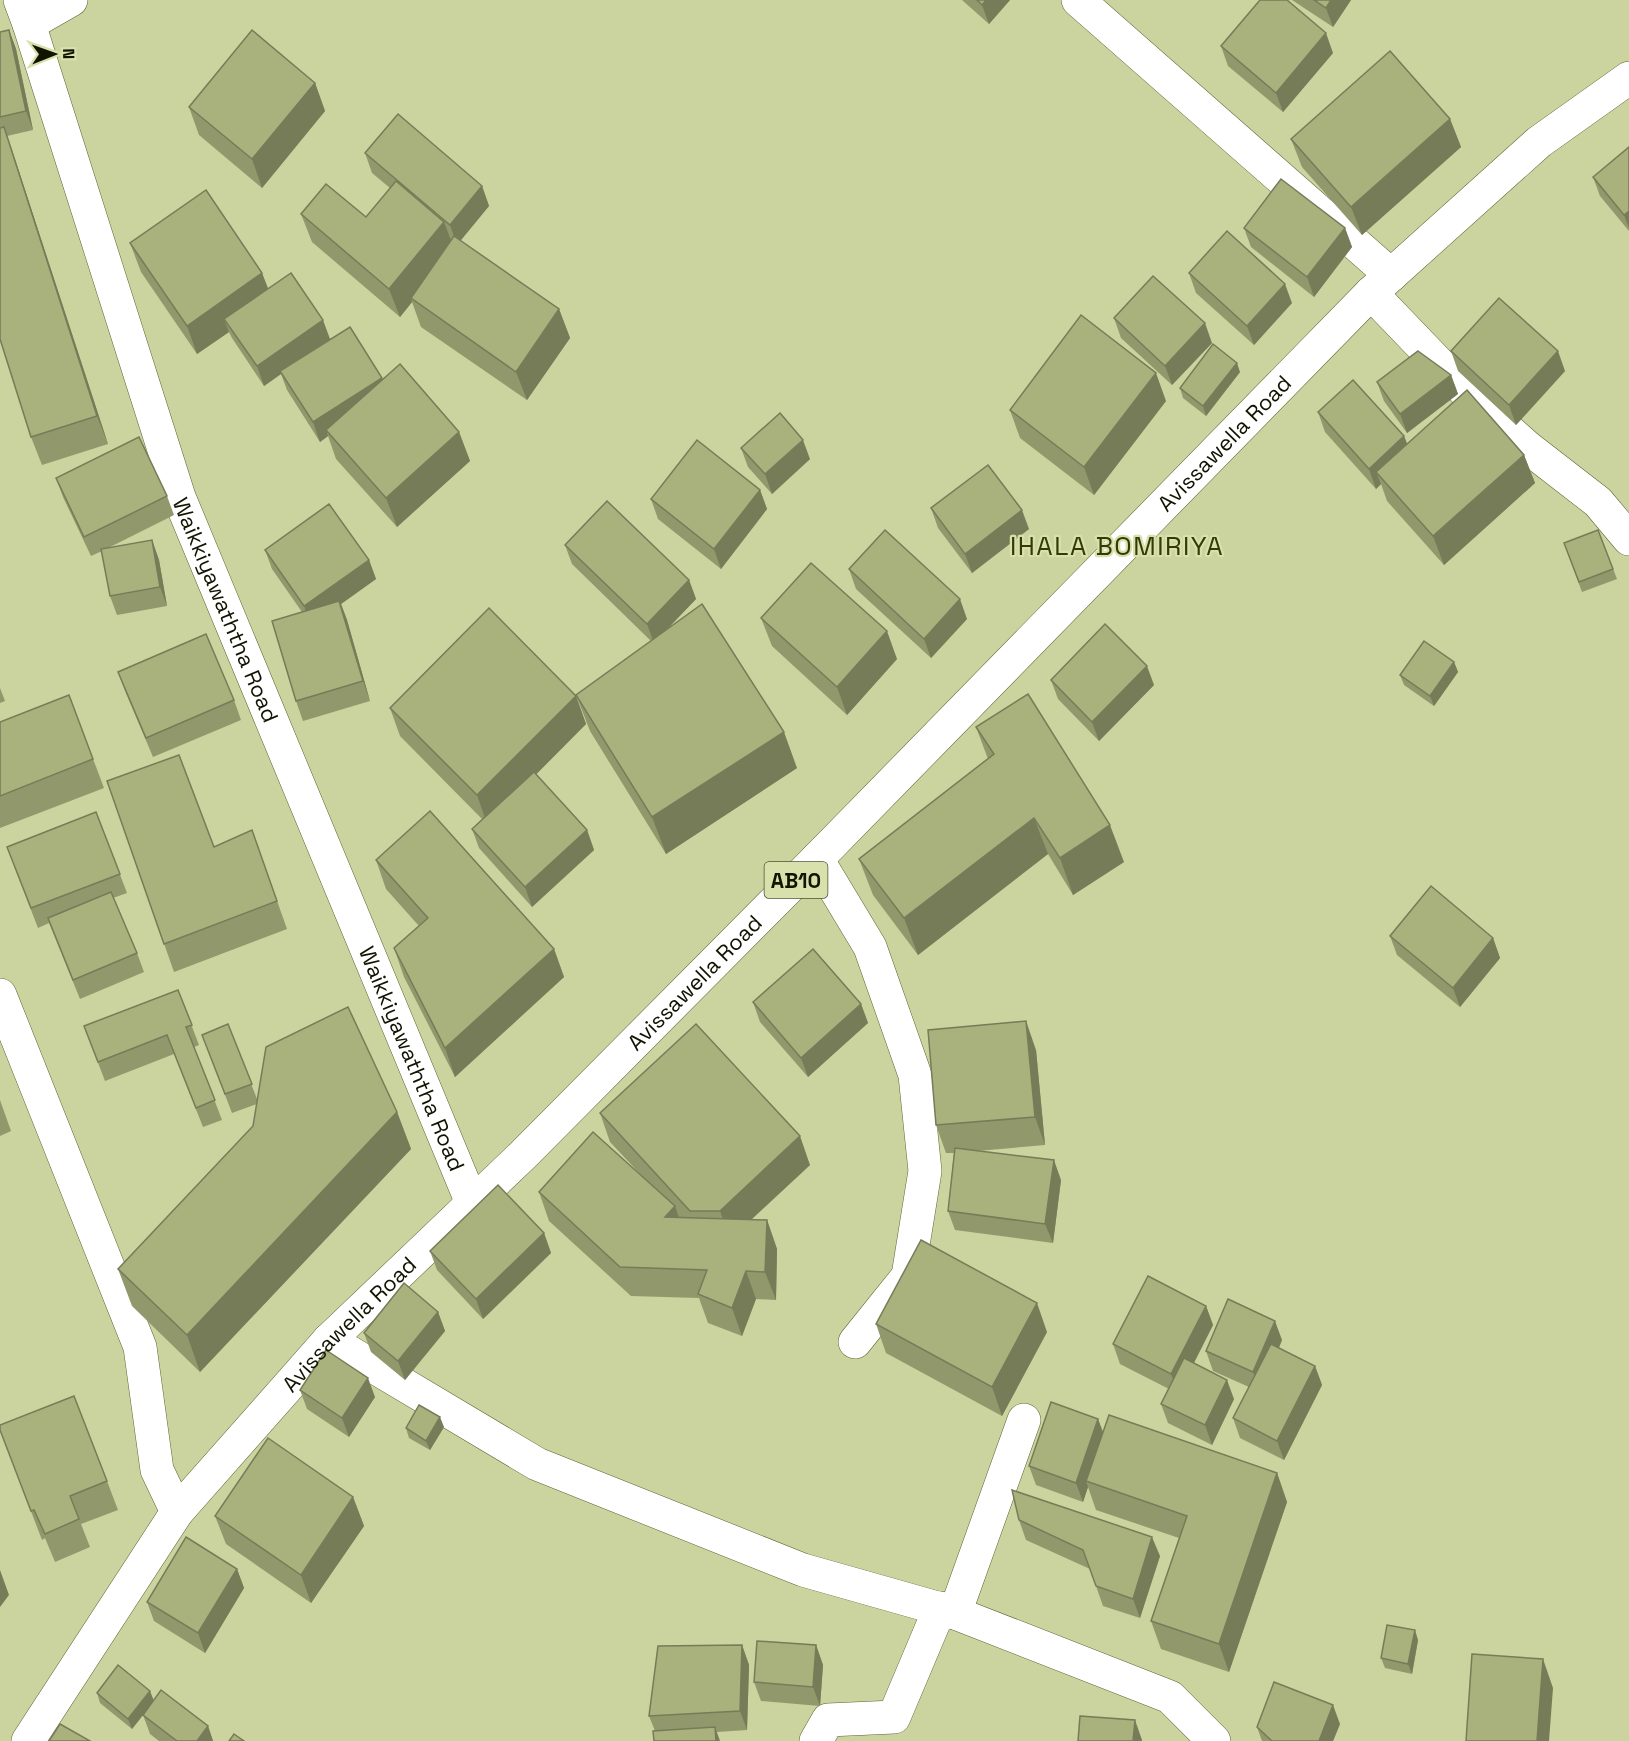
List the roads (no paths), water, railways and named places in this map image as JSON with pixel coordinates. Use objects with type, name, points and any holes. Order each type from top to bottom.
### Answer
[{"type":"street","points":[[25,12],[71,0]]},
{"type":"street","points":[[1078,0],[1381,284],[1468,394],[1527,447],[1598,502],[1629,539]]},
{"type":"street","name":"Waikkiyawaththa Road","points":[[25,12],[179,497],[472,1203]]},
{"type":"street","name":"Avissawella Road","points":[[28,1741],[177,1512],[329,1340],[523,1155],[1381,284],[1539,142],[1629,78]]},
{"type":"street","points":[[817,859],[870,947],[915,1075],[926,1171],[908,1276],[855,1342]]},
{"type":"street","points":[[0,995],[140,1347],[157,1470],[177,1512]]},
{"type":"street","points":[[329,1340],[537,1464],[803,1570],[948,1611],[1170,1697],[1215,1741]]},
{"type":"street","points":[[816,1741],[828,1720],[894,1717],[948,1611],[1024,1420]]},
{"type":"district","name":"IHALA BOMIRIYA","points":[[1117,546]]}]
